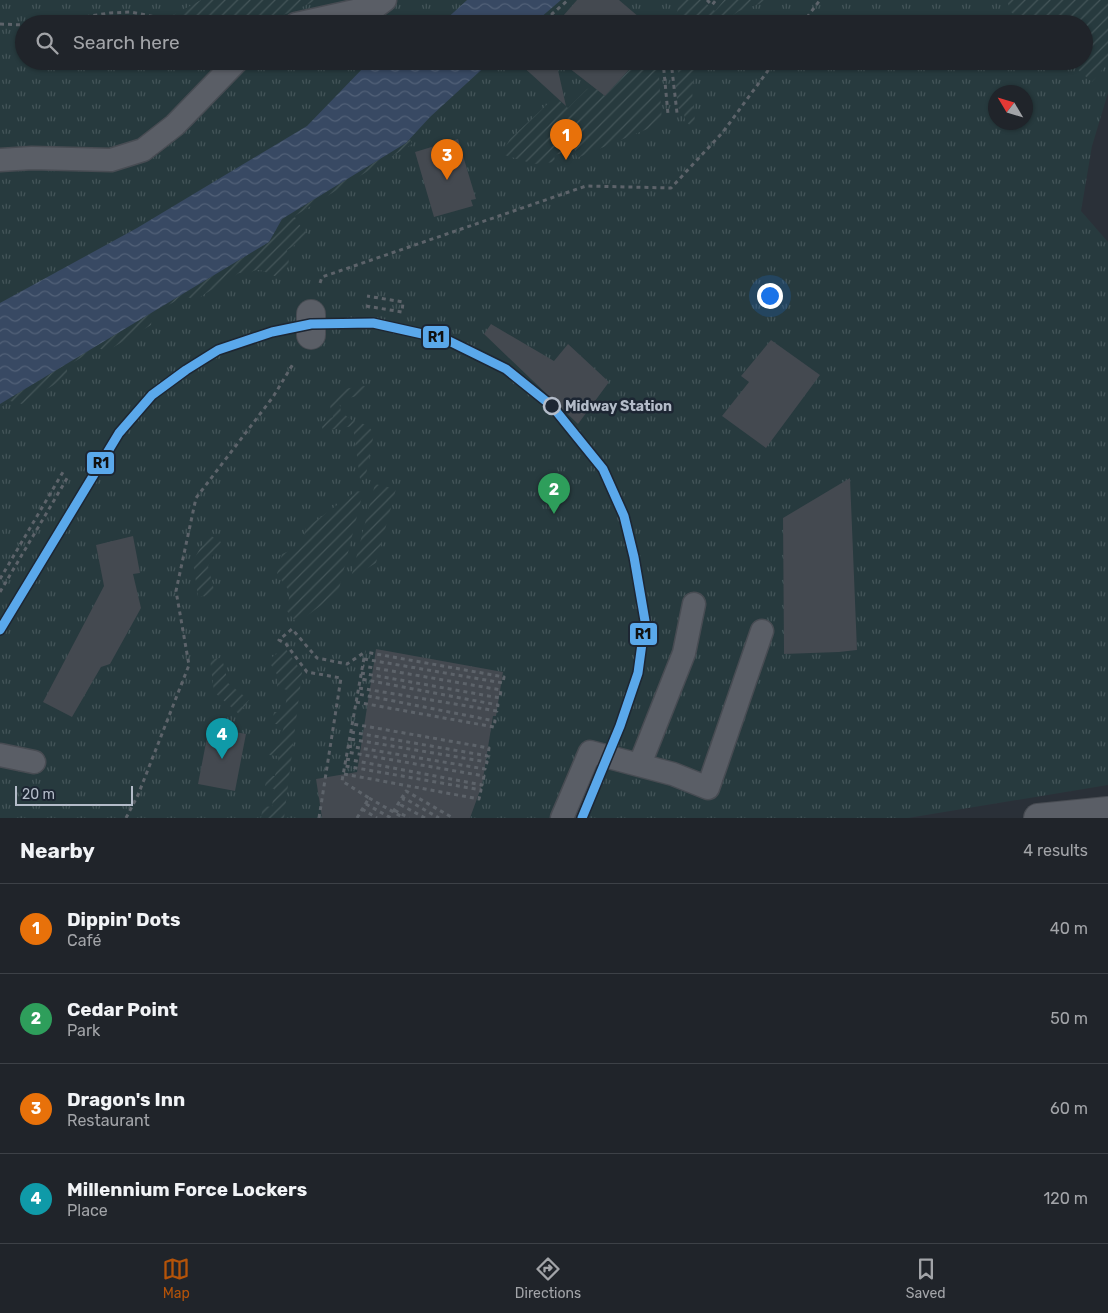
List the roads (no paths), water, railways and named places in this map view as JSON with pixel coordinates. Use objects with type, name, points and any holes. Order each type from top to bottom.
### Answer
[{"type":"street","points":[[1038,818],[1108,811]]},
{"type":"lane","points":[[336,15],[376,6],[385,0]]},
{"type":"lane","points":[[0,160],[32,158],[111,160],[143,150],[175,125],[228,70]]},
{"type":"lane","points":[[640,764],[684,653],[694,604]]},
{"type":"lane","points":[[562,818],[590,752],[640,764],[708,788],[762,631]]},
{"type":"lane","points":[[0,755],[34,762]]},
{"type":"water","points":[[467,0],[561,0],[544,15],[451,15]]},
{"type":"water","points":[[361,70],[481,70],[430,117],[406,143],[282,219],[269,242],[0,404],[0,303],[137,228],[307,126]]},
{"type":"place","name":"Dippin' Dots","points":[[566,160]]},
{"type":"place","name":"Dragon's Inn","points":[[447,180]]},
{"type":"place","name":"Midway Station","points":[[552,406]]},
{"type":"place","name":"Cedar Point","points":[[554,514]]},
{"type":"place","name":"Millennium Force Lockers","points":[[222,759]]}]
